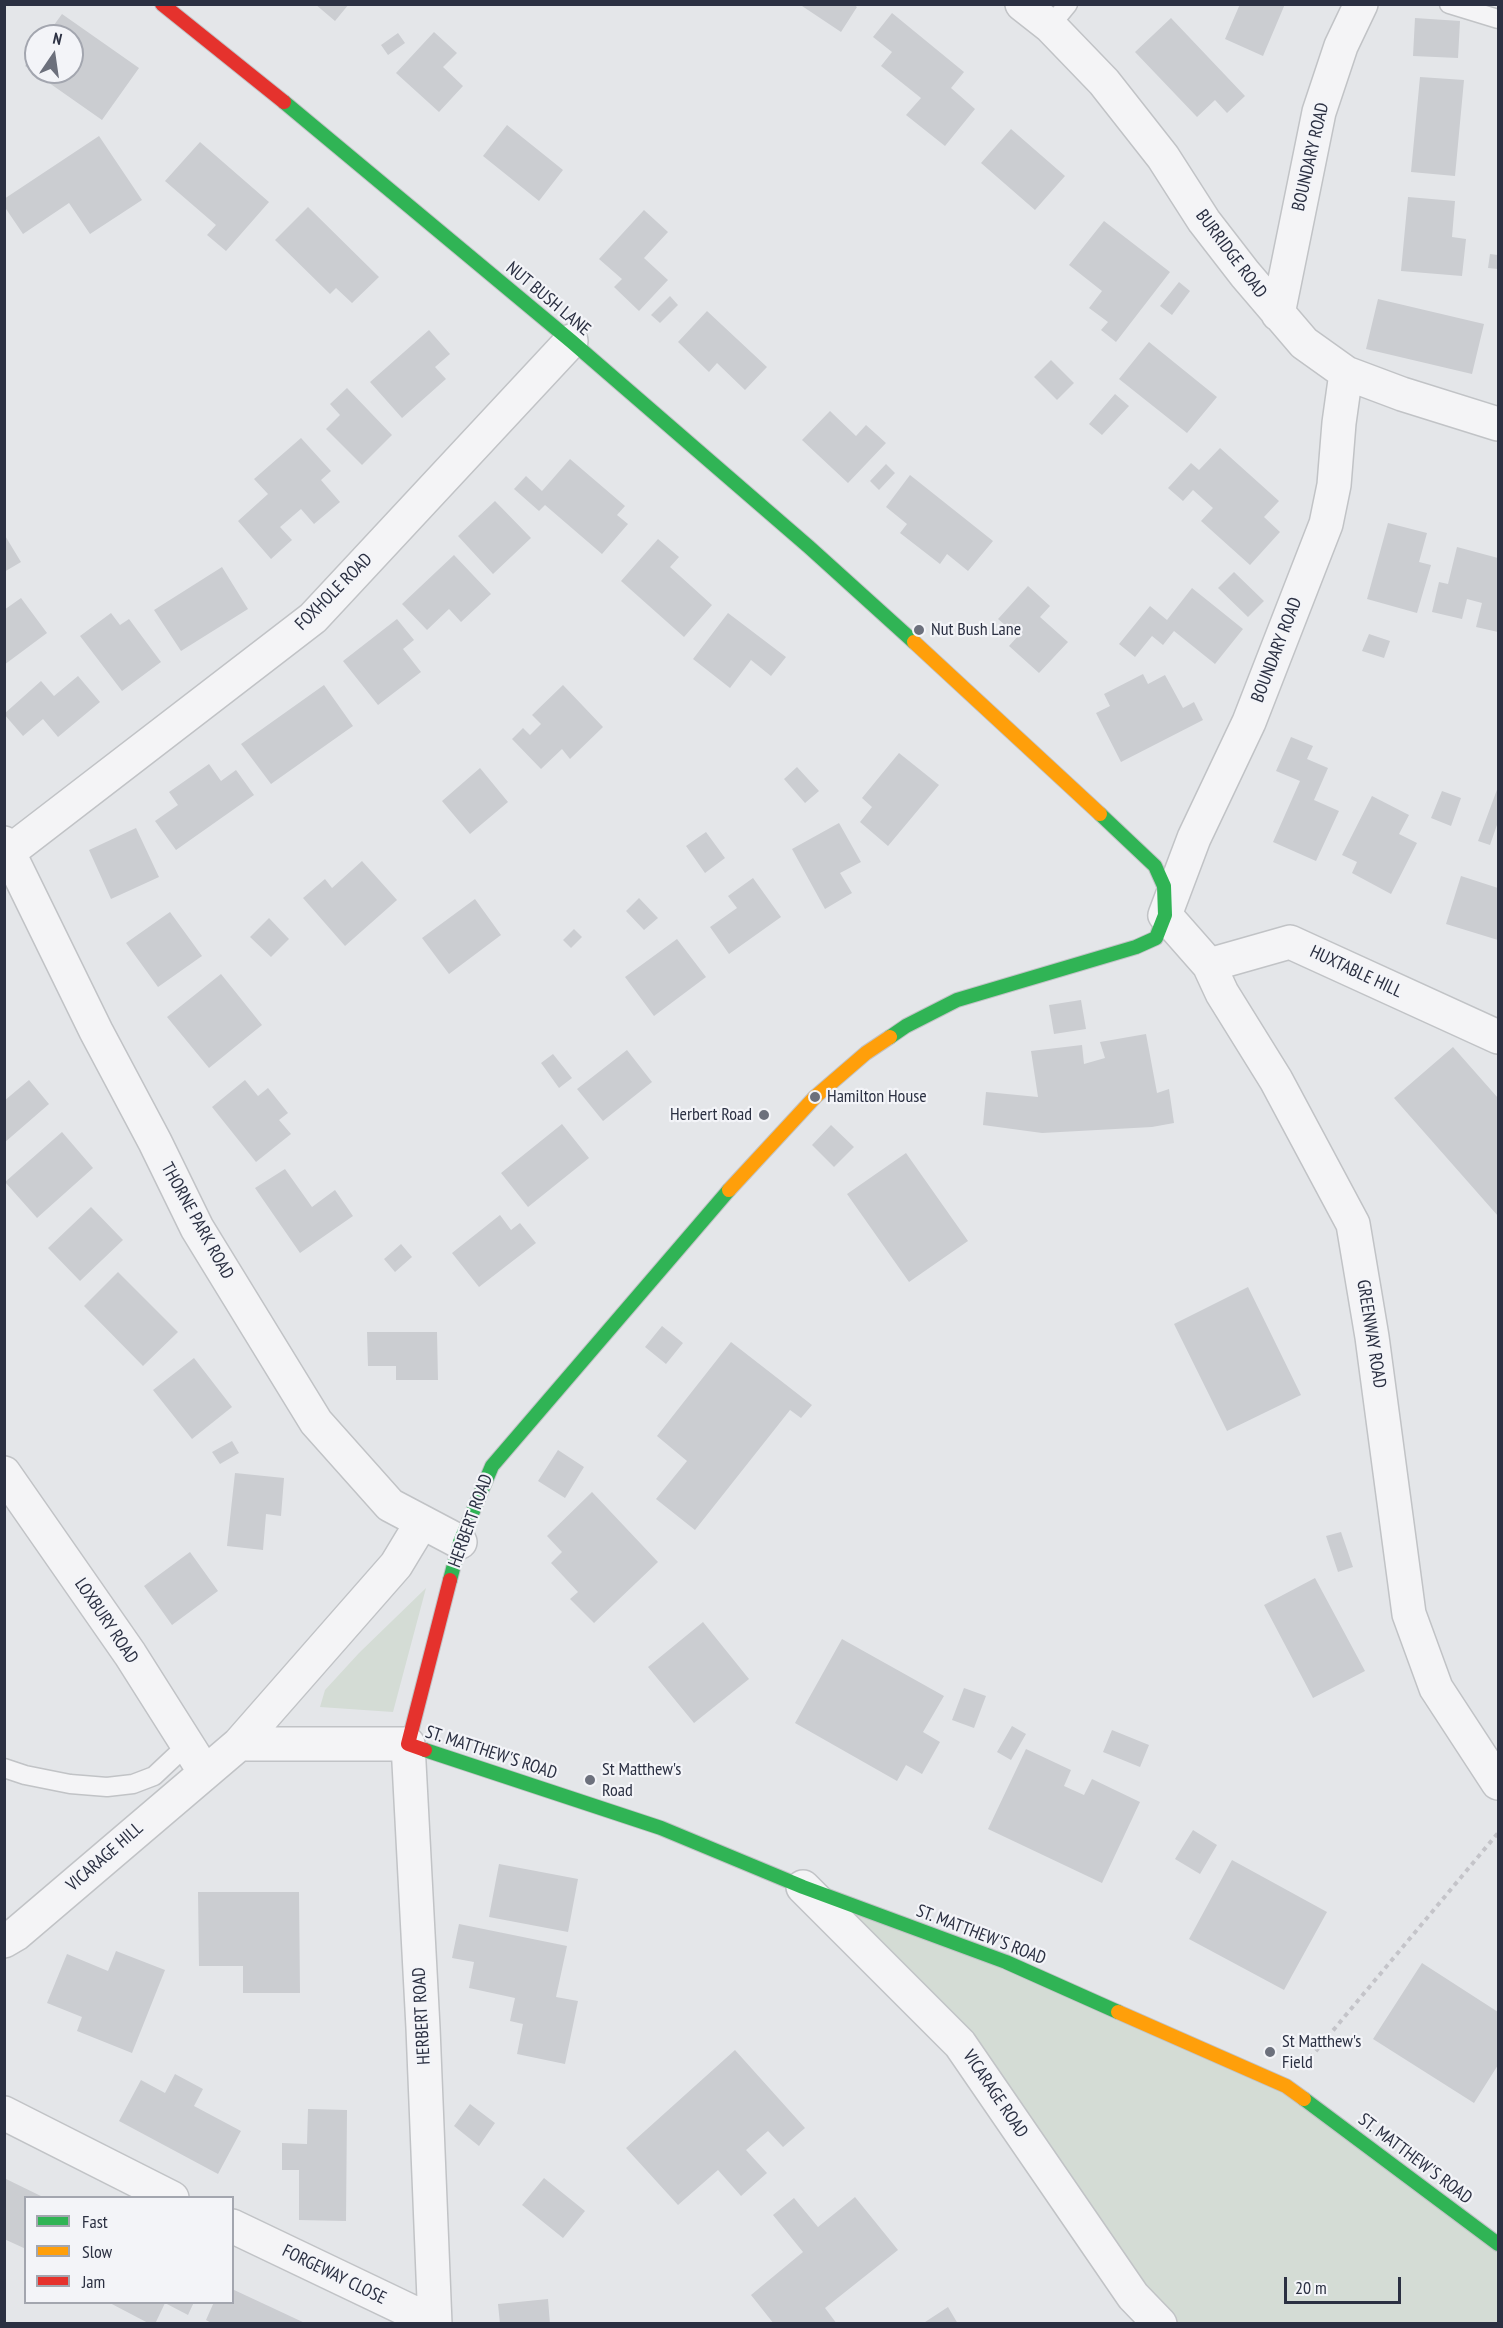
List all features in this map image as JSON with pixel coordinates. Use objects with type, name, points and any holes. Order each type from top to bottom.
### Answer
[{"type":"street","name":"NUT BUSH LANE","points":[[162,4],[259,81],[571,340],[818,555],[995,715],[1155,866],[1164,886],[1165,915]]},
{"type":"street","name":"BURRIDGE ROAD","points":[[1022,4],[1059,15],[1104,82],[1163,157],[1204,221],[1304,343],[1346,373],[1401,394],[1498,424]]},
{"type":"street","name":"BOUNDARY ROAD","points":[[1278,314],[1319,112],[1341,46],[1361,4]]},
{"type":"street","name":"FOXHOLE ROAD","points":[[7,848],[313,618],[571,340]]},
{"type":"street","name":"BOUNDARY ROAD","points":[[1165,915],[1194,838],[1249,722],[1326,524],[1334,485],[1346,373]]},
{"type":"street","name":"THORNE PARK ROAD","points":[[7,848],[96,1031],[155,1142],[197,1228],[316,1422],[390,1505],[460,1542]]},
{"type":"street","name":"GREENWAY ROAD","points":[[1165,915],[1209,965],[1222,993],[1276,1080],[1353,1224],[1378,1383],[1409,1614],[1436,1688],[1498,1783]]},
{"type":"street","name":"HERBERT ROAD","points":[[435,2323],[408,1744],[460,1542],[492,1466],[746,1170],[823,1090],[866,1053],[916,1021],[957,1000],[1136,947],[1156,938],[1165,915]]},
{"type":"street","name":"HUXTABLE HILL","points":[[1209,965],[1290,942],[1498,1037]]},
{"type":"street","name":"LOXBURY ROAD","points":[[4,1473],[130,1654],[196,1758]]},
{"type":"street","name":"VICARAGE HILL","points":[[4,1941],[16,1934],[196,1758],[239,1744],[396,1565],[422,1522]]},
{"type":"street","points":[[239,1744],[408,1744]]},
{"type":"street","name":"ST. MATTHEW'S ROAD","points":[[408,1744],[661,1828],[803,1887],[1006,1962],[1286,2086],[1498,2244]]},
{"type":"street","name":"VICARAGE ROAD","points":[[803,1887],[960,2044],[1132,2296],[1160,2324]]},
{"type":"street","points":[[4,2113],[168,2196]]},
{"type":"street","name":"FORGEWAY CLOSE","points":[[234,2227],[435,2323]]},
{"type":"lane","points":[[1449,4],[1498,19]]},
{"type":"lane","points":[[4,1768],[25,1775],[70,1784],[107,1787],[133,1784],[196,1758]]},
{"type":"path","points":[[1286,2086],[1498,1833]]},
{"type":"shaded area","points":[[426,1588],[393,1712],[320,1707],[325,1690],[359,1653]]},
{"type":"shaded area","points":[[803,1887],[1286,2086],[1498,2244],[1498,2323],[1160,2323],[960,2044]]},
{"type":"building","points":[[315,4],[349,4],[335,21]]},
{"type":"building","points":[[799,4],[853,4],[857,7],[841,32]]},
{"type":"building","points":[[1240,4],[1285,4],[1263,56],[1225,39]]},
{"type":"building","points":[[892,13],[964,72],[951,88],[975,109],[945,146],[906,115],[921,98],[881,66],[892,52],[873,37]]},
{"type":"building","points":[[62,14],[76,24],[55,24]]},
{"type":"building","points":[[1171,18],[1245,96],[1227,113],[1215,100],[1197,117],[1135,52]]},
{"type":"building","points":[[1415,18],[1460,21],[1458,58],[1413,56]]},
{"type":"building","points":[[84,29],[139,68],[102,120],[51,84],[84,84]]},
{"type":"building","points":[[434,32],[457,53],[443,67],[463,86],[439,112],[396,73]]},
{"type":"building","points":[[398,33],[405,43],[388,55],[381,45]]},
{"type":"building","points":[[1420,77],[1464,80],[1455,176],[1411,172]]},
{"type":"building","points":[[507,125],[563,170],[539,201],[483,156]]},
{"type":"building","points":[[1011,129],[1065,176],[1035,210],[981,163]]},
{"type":"building","points":[[99,136],[142,200],[90,234],[69,203],[23,234],[4,206],[4,199]]},
{"type":"building","points":[[200,142],[269,202],[226,251],[207,235],[216,225],[165,181]]},
{"type":"building","points":[[1408,197],[1455,201],[1452,237],[1466,239],[1462,276],[1401,271]]},
{"type":"building","points":[[308,207],[379,277],[352,303],[336,288],[330,294],[275,240]]},
{"type":"building","points":[[644,210],[668,232],[644,258],[668,280],[639,311],[614,287],[622,279],[599,259]]},
{"type":"building","points":[[1104,221],[1170,272],[1116,342],[1101,330],[1108,322],[1089,308],[1102,291],[1069,265]]},
{"type":"building","points":[[1490,254],[1498,255],[1498,269],[1488,268]]},
{"type":"building","points":[[1179,282],[1190,291],[1172,315],[1160,306]]},
{"type":"building","points":[[670,296],[678,305],[660,323],[651,315]]},
{"type":"building","points":[[1378,299],[1484,324],[1472,374],[1366,349]]},
{"type":"building","points":[[707,311],[767,367],[745,390],[717,363],[709,372],[678,342]]},
{"type":"building","points":[[429,330],[450,354],[435,367],[446,379],[402,418],[370,382]]},
{"type":"building","points":[[1149,342],[1217,397],[1187,433],[1119,379]]},
{"type":"building","points":[[1051,360],[1074,383],[1057,400],[1034,377]]},
{"type":"building","points":[[347,388],[392,435],[362,465],[326,429],[340,415],[330,404]]},
{"type":"building","points":[[1115,394],[1129,406],[1102,435],[1089,424]]},
{"type":"building","points":[[830,411],[856,436],[866,425],[886,443],[848,483],[802,440]]},
{"type":"building","points":[[301,438],[331,471],[321,480],[340,502],[314,524],[301,509],[280,527],[292,540],[271,559],[238,521],[268,494],[254,479]]},
{"type":"building","points":[[1220,448],[1279,501],[1264,517],[1280,532],[1250,565],[1201,521],[1213,508],[1193,490],[1183,501],[1168,488],[1191,463],[1199,470]]},
{"type":"building","points":[[570,459],[625,506],[617,515],[628,524],[602,554],[545,505],[539,511],[514,489],[526,476],[542,491]]},
{"type":"building","points":[[886,464],[895,473],[879,490],[870,481]]},
{"type":"building","points":[[910,475],[993,541],[968,571],[947,554],[940,564],[900,533],[907,524],[886,507]]},
{"type":"building","points":[[495,501],[531,538],[493,574],[458,536]]},
{"type":"building","points":[[1388,523],[1427,533],[1419,562],[1431,565],[1417,613],[1367,599]]},
{"type":"building","points":[[4,534],[21,562],[4,572]]},
{"type":"building","points":[[658,539],[679,557],[670,567],[712,605],[684,637],[621,581]]},
{"type":"building","points":[[1457,547],[1498,558],[1498,632],[1476,627],[1482,603],[1467,599],[1462,619],[1432,612],[1439,582],[1448,584]]},
{"type":"building","points":[[454,555],[491,594],[461,622],[449,609],[427,630],[402,604]]},
{"type":"building","points":[[222,567],[248,609],[181,651],[154,610]]},
{"type":"building","points":[[1234,572],[1264,601],[1248,617],[1218,588]]},
{"type":"building","points":[[1028,586],[1050,606],[1040,617],[1068,642],[1039,673],[1009,646],[1018,636],[998,619]]},
{"type":"building","points":[[1192,588],[1243,629],[1215,664],[1174,631],[1163,645],[1152,636],[1135,657],[1119,644],[1150,606],[1167,620]]},
{"type":"building","points":[[21,598],[47,633],[4,665],[4,610]]},
{"type":"building","points":[[111,613],[120,625],[129,619],[161,662],[122,691],[80,636]]},
{"type":"building","points":[[728,613],[786,657],[771,676],[751,660],[730,688],[693,659]]},
{"type":"building","points":[[397,619],[414,640],[403,649],[421,672],[378,705],[343,661]]},
{"type":"building","points":[[1369,634],[1390,641],[1384,658],[1362,651]]},
{"type":"building","points":[[1143,674],[1148,684],[1165,675],[1183,708],[1194,702],[1203,720],[1121,762],[1096,713],[1110,706],[1104,694]]},
{"type":"building","points":[[78,676],[100,702],[58,737],[43,719],[23,736],[4,714],[41,681],[54,696]]},
{"type":"building","points":[[324,685],[353,726],[271,784],[241,744]]},
{"type":"building","points":[[563,685],[603,727],[570,759],[562,749],[541,769],[512,739],[523,728],[530,735],[541,724],[532,715]]},
{"type":"building","points":[[1291,737],[1313,746],[1307,759],[1328,768],[1314,800],[1339,811],[1316,861],[1273,842],[1300,781],[1276,771]]},
{"type":"building","points":[[899,753],[939,785],[888,846],[860,822],[872,807],[862,798]]},
{"type":"building","points":[[209,764],[221,781],[236,770],[254,795],[176,850],[155,821],[178,805],[169,792]]},
{"type":"building","points":[[797,767],[819,791],[805,803],[784,779]]},
{"type":"building","points":[[480,768],[508,802],[470,834],[442,801]]},
{"type":"building","points":[[1498,787],[1498,822],[1490,845],[1478,841]]},
{"type":"building","points":[[1442,791],[1461,798],[1451,826],[1431,818]]},
{"type":"building","points":[[1372,796],[1409,815],[1399,834],[1417,843],[1391,894],[1352,873],[1357,862],[1342,855]]},
{"type":"building","points":[[839,823],[861,862],[840,873],[852,893],[825,909],[792,849]]},
{"type":"building","points":[[136,828],[159,877],[111,899],[89,850]]},
{"type":"building","points":[[706,832],[725,858],[705,873],[686,846]]},
{"type":"building","points":[[362,861],[397,900],[345,946],[303,898],[325,879],[332,888]]},
{"type":"building","points":[[1461,876],[1498,888],[1498,940],[1446,924]]},
{"type":"building","points":[[753,878],[781,917],[729,954],[710,927],[737,908],[728,896]]},
{"type":"building","points":[[639,898],[658,918],[644,930],[626,911]]},
{"type":"building","points":[[475,899],[501,935],[449,974],[422,938]]},
{"type":"building","points":[[170,912],[202,956],[158,987],[126,943]]},
{"type":"building","points":[[269,918],[289,939],[271,957],[250,937]]},
{"type":"building","points":[[574,929],[582,937],[571,948],[563,940]]},
{"type":"building","points":[[677,939],[706,977],[654,1016],[625,977]]},
{"type":"building","points":[[221,974],[262,1025],[209,1068],[167,1017]]},
{"type":"building","points":[[1081,1000],[1086,1029],[1054,1034],[1049,1005]]},
{"type":"building","points":[[1146,1034],[1157,1093],[1169,1089],[1174,1123],[1152,1127],[1042,1133],[983,1125],[986,1092],[1038,1097],[1031,1051],[1082,1045],[1084,1064],[1105,1058],[1100,1042]]},
{"type":"building","points":[[1453,1047],[1498,1098],[1498,1216],[1394,1098]]},
{"type":"building","points":[[627,1050],[652,1082],[603,1121],[577,1089]]},
{"type":"building","points":[[553,1054],[572,1078],[559,1088],[541,1063]]},
{"type":"building","points":[[29,1080],[49,1104],[4,1143],[4,1101]]},
{"type":"building","points":[[245,1080],[258,1096],[268,1088],[288,1113],[279,1120],[291,1134],[256,1162],[212,1107]]},
{"type":"building","points":[[562,1124],[589,1158],[528,1207],[501,1173]]},
{"type":"building","points":[[831,1125],[854,1147],[834,1167],[812,1145]]},
{"type":"building","points":[[62,1132],[93,1168],[37,1218],[5,1182]]},
{"type":"building","points":[[906,1153],[968,1241],[909,1282],[847,1194]]},
{"type":"building","points":[[285,1169],[312,1207],[335,1190],[353,1216],[300,1253],[255,1188]]},
{"type":"building","points":[[91,1207],[123,1240],[80,1281],[48,1248]]},
{"type":"building","points":[[500,1215],[511,1230],[520,1223],[536,1243],[479,1287],[452,1253]]},
{"type":"building","points":[[401,1244],[412,1257],[395,1272],[384,1259]]},
{"type":"building","points":[[118,1272],[178,1332],[143,1366],[84,1306]]},
{"type":"building","points":[[1248,1287],[1301,1395],[1227,1431],[1174,1324]]},
{"type":"building","points":[[662,1326],[683,1343],[666,1364],[645,1347]]},
{"type":"building","points":[[367,1332],[437,1332],[438,1380],[396,1380],[396,1366],[368,1366]]},
{"type":"building","points":[[731,1342],[812,1405],[801,1418],[790,1410],[695,1530],[656,1499],[687,1461],[657,1436]]},
{"type":"building","points":[[194,1358],[232,1407],[192,1439],[153,1390]]},
{"type":"building","points":[[232,1441],[239,1453],[220,1464],[212,1452]]},
{"type":"building","points":[[558,1450],[584,1467],[565,1498],[538,1481]]},
{"type":"building","points":[[235,1473],[284,1478],[281,1516],[266,1514],[263,1550],[227,1546]]},
{"type":"building","points":[[592,1492],[658,1562],[594,1623],[570,1599],[578,1592],[551,1563],[562,1552],[547,1536]]},
{"type":"building","points":[[1341,1532],[1353,1567],[1338,1572],[1326,1536]]},
{"type":"building","points":[[190,1552],[218,1591],[172,1625],[144,1586]]},
{"type":"building","points":[[1315,1578],[1365,1671],[1313,1698],[1264,1605]]},
{"type":"building","points":[[703,1622],[749,1679],[694,1723],[648,1667]]},
{"type":"building","points":[[842,1639],[944,1696],[923,1732],[940,1742],[922,1774],[906,1765],[897,1781],[795,1723]]},
{"type":"building","points":[[964,1688],[986,1696],[974,1728],[952,1720]]},
{"type":"building","points":[[1012,1726],[1026,1734],[1011,1760],[997,1752]]},
{"type":"building","points":[[1112,1730],[1149,1745],[1140,1767],[1103,1752]]},
{"type":"building","points":[[1026,1749],[1071,1770],[1064,1786],[1084,1795],[1092,1779],[1140,1802],[1102,1883],[988,1829]]},
{"type":"building","points":[[1193,1830],[1217,1845],[1200,1874],[1175,1859]]},
{"type":"building","points":[[1232,1860],[1327,1912],[1284,1990],[1189,1939]]},
{"type":"building","points":[[499,1864],[578,1879],[568,1932],[489,1917]]},
{"type":"building","points":[[198,1892],[299,1892],[300,1993],[243,1993],[243,1966],[199,1966]]},
{"type":"building","points":[[459,1924],[567,1946],[556,1997],[578,2001],[565,2064],[517,2054],[523,2024],[510,2021],[515,1998],[469,1988],[474,1962],[452,1958]]},
{"type":"building","points":[[116,1951],[165,1970],[132,2053],[77,2031],[82,2017],[47,2003],[67,1954],[108,1971]]},
{"type":"building","points":[[1422,1963],[1498,2012],[1498,2065],[1474,2103],[1373,2039]]},
{"type":"building","points":[[735,2050],[805,2128],[783,2147],[768,2131],[746,2150],[767,2173],[741,2196],[718,2170],[678,2205],[626,2148]]},
{"type":"building","points":[[175,2074],[203,2089],[194,2106],[241,2131],[218,2174],[119,2121],[141,2080],[165,2093]]},
{"type":"building","points":[[470,2104],[495,2123],[479,2146],[454,2126]]},
{"type":"building","points":[[308,2109],[347,2110],[346,2221],[299,2220],[299,2170],[282,2170],[282,2143],[307,2144]]},
{"type":"building","points":[[4,2178],[41,2196],[24,2196],[24,2248],[4,2239]]},
{"type":"building","points":[[544,2178],[585,2211],[563,2238],[522,2205]]},
{"type":"building","points":[[855,2197],[898,2250],[825,2308],[837,2324],[774,2324],[751,2295],[803,2252],[773,2215],[794,2198],[818,2227]]},
{"type":"building","points":[[234,2290],[307,2324],[213,2324],[206,2320],[213,2304],[234,2304]]},
{"type":"building","points":[[548,2299],[550,2324],[500,2324],[498,2304]]},
{"type":"building","points":[[112,2304],[165,2304],[155,2324],[150,2324]]},
{"type":"building","points":[[167,2304],[193,2304],[188,2315]]},
{"type":"building","points":[[948,2307],[958,2324],[922,2324]]},
{"type":"traffic: fast","points":[[284,102],[571,341],[809,547],[914,642]]},
{"type":"traffic: fast","points":[[890,1037],[906,1026],[957,1000],[1136,947],[1156,938],[1165,915],[1164,886],[1155,866],[1100,814]]},
{"type":"traffic: fast","points":[[450,1580],[460,1542],[492,1466],[729,1190]]},
{"type":"traffic: fast","points":[[425,1750],[661,1828],[803,1887],[1006,1962],[1118,2012]]},
{"type":"traffic: fast","points":[[1304,2099],[1498,2244]]},
{"type":"traffic: slow","points":[[914,642],[1100,814]]},
{"type":"traffic: slow","points":[[729,1190],[815,1097],[866,1053],[890,1037]]},
{"type":"traffic: slow","points":[[1118,2012],[1286,2086],[1304,2099]]},
{"type":"traffic: jam","points":[[162,4],[284,102]]},
{"type":"traffic: jam","points":[[425,1750],[408,1744],[450,1580]]},
{"type":"place","name":"Nut Bush Lane","points":[[919,630]]},
{"type":"place","name":"Hamilton House","points":[[815,1097]]},
{"type":"place","name":"Herbert Road","points":[[764,1115]]},
{"type":"place","name":"St Matthew's Road","points":[[590,1780]]},
{"type":"place","name":"St Matthew's Field","points":[[1270,2052]]}]
